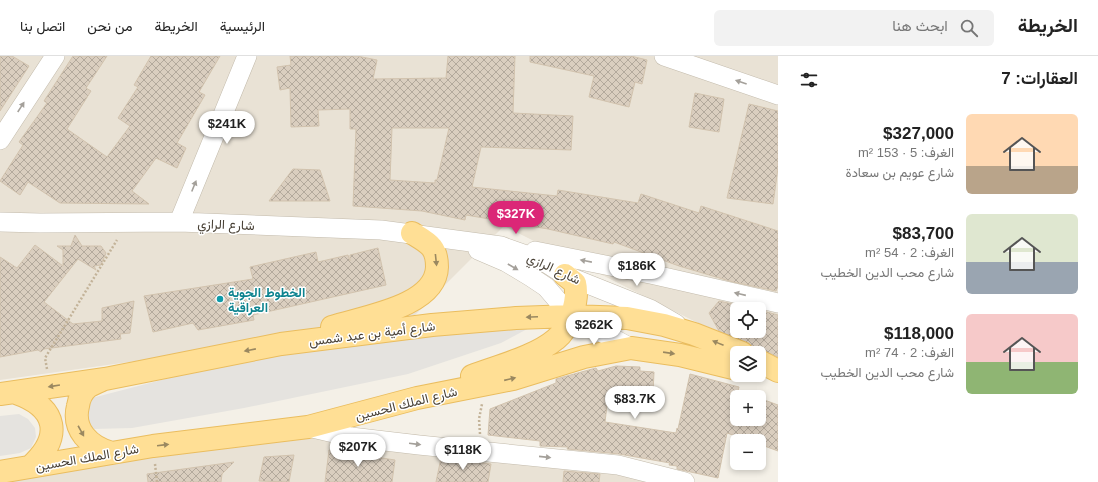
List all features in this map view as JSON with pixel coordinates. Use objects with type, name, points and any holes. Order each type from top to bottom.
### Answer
[{"type":"main road","points":[[282,344],[410,302],[424,293],[434,283],[437,274],[435,251],[430,244],[412,233]]},
{"type":"main road","points":[[417,398],[534,352],[557,338],[571,316],[577,291],[575,283],[565,274]]},
{"type":"main road","name":"شارع أمية بن عبد شمس","points":[[8,393],[105,379],[282,344],[432,325],[516,318],[571,316],[627,318],[664,325],[694,334],[730,348]]},
{"type":"main road","name":"شارع الملك الحسين","points":[[0,472],[112,453],[308,427],[417,398],[513,378],[584,357],[631,348],[680,355],[730,367]]},
{"type":"main road","points":[[766,364],[778,371]]},
{"type":"main road","points":[[766,377],[778,380]]},
{"type":"main road","points":[[105,379],[88,387],[82,394],[76,416],[78,427],[84,436],[92,444],[112,453]]},
{"type":"main road","points":[[8,393],[31,398],[43,408],[52,425],[49,446],[42,456],[30,468]]},
{"type":"street","points":[[0,140],[55,56]]},
{"type":"street","points":[[179,222],[247,56]]},
{"type":"street","points":[[664,56],[778,94]]},
{"type":"street","name":"شارع الرازي","points":[[0,222],[179,222],[381,230],[501,246],[543,261],[565,274],[650,309],[694,334]]},
{"type":"street","name":"شارع الرازي","points":[[452,240],[484,252],[531,277],[546,287],[571,316],[631,348]]},
{"type":"street","points":[[501,246],[655,274],[778,303]]},
{"type":"street","points":[[308,427],[351,437],[618,465],[686,482]]},
{"type":"path","points":[[49,387],[45,358],[127,223]]},
{"type":"path","points":[[487,384],[479,419],[480,432],[487,452]]},
{"type":"shaded area","points":[[0,56],[778,56],[778,363],[766,357],[766,346],[744,346],[504,226],[407,323],[0,380]]},
{"type":"shaded area","points":[[531,327],[501,343],[408,374],[244,408],[132,428],[93,429],[88,427],[80,408],[92,398],[254,356],[409,330]]},
{"type":"shaded area","points":[[19,414],[28,419],[35,428],[36,437],[31,448],[20,453],[0,456],[0,416]]},
{"type":"shaded area","points":[[306,428],[413,434],[512,447],[684,482],[0,482]]},
{"type":"building","points":[[0,56],[12,56],[29,66],[0,111]]},
{"type":"building","points":[[73,56],[107,56],[86,88],[91,91],[67,129],[107,157],[130,126],[118,118],[138,87],[134,85],[151,56],[220,56],[199,92],[205,95],[177,143],[186,148],[177,168],[156,158],[132,191],[149,204],[60,203],[28,182],[20,195],[0,181],[23,145],[19,142],[47,103],[44,101]]},
{"type":"building","points":[[290,56],[357,56],[377,60],[373,79],[446,78],[448,56],[515,56],[513,113],[573,116],[571,150],[481,147],[472,187],[557,196],[558,190],[638,203],[641,194],[699,213],[701,206],[778,231],[778,286],[776,291],[733,282],[679,266],[614,242],[613,244],[548,229],[466,215],[465,220],[422,211],[353,206],[356,129],[350,129],[350,109],[318,110],[319,126],[291,127],[290,88],[280,90],[277,67],[291,65]],"holes":[[[392,128],[449,128],[435,183],[390,180]]]},
{"type":"building","points":[[530,56],[631,56],[647,60],[642,84],[635,82],[629,107],[589,97],[594,76],[530,62]]},
{"type":"building","points":[[695,93],[724,99],[719,132],[689,127]]},
{"type":"building","points":[[749,104],[778,111],[778,168],[773,204],[727,198]]},
{"type":"building","points":[[293,169],[320,170],[330,201],[269,201]]},
{"type":"building","points":[[75,235],[82,246],[101,246],[106,253],[101,265],[94,266],[96,270],[78,259],[44,302],[73,324],[102,321],[102,308],[134,301],[130,333],[120,334],[121,339],[44,349],[41,352],[38,350],[0,357],[0,257],[17,268],[35,245],[63,266],[63,250],[57,246],[71,246]]},
{"type":"building","points":[[378,248],[386,285],[253,315],[254,320],[198,330],[193,323],[153,332],[144,296],[253,279],[250,267],[316,252],[318,262],[348,255],[350,261],[350,255]]},
{"type":"building","points":[[719,301],[730,303],[730,336],[719,331],[709,313]]},
{"type":"building","points":[[766,312],[778,315],[778,357],[766,352],[766,346],[753,346],[735,338],[766,338]]},
{"type":"building","points":[[616,366],[640,367],[640,371],[654,372],[653,393],[609,389],[605,422],[676,433],[690,374],[739,387],[738,390],[730,390],[730,426],[766,426],[766,401],[778,405],[778,451],[766,447],[766,434],[727,433],[718,478],[677,469],[677,466],[669,465],[670,463],[619,454],[567,449],[568,447],[540,446],[540,441],[488,435],[490,409],[556,383],[556,379],[596,368],[598,371]]},
{"type":"building","points":[[329,450],[395,460],[392,482],[325,482]]},
{"type":"building","points":[[294,455],[289,482],[259,481],[264,457]]},
{"type":"building","points":[[441,458],[491,464],[488,482],[436,482]]},
{"type":"building","points":[[234,462],[222,474],[221,482],[148,482],[147,474]]},
{"type":"building","points":[[564,471],[600,474],[599,482],[563,482]]},
{"type":"place","name":"الخطوط الجوية العراقية","points":[[220,299]]}]
